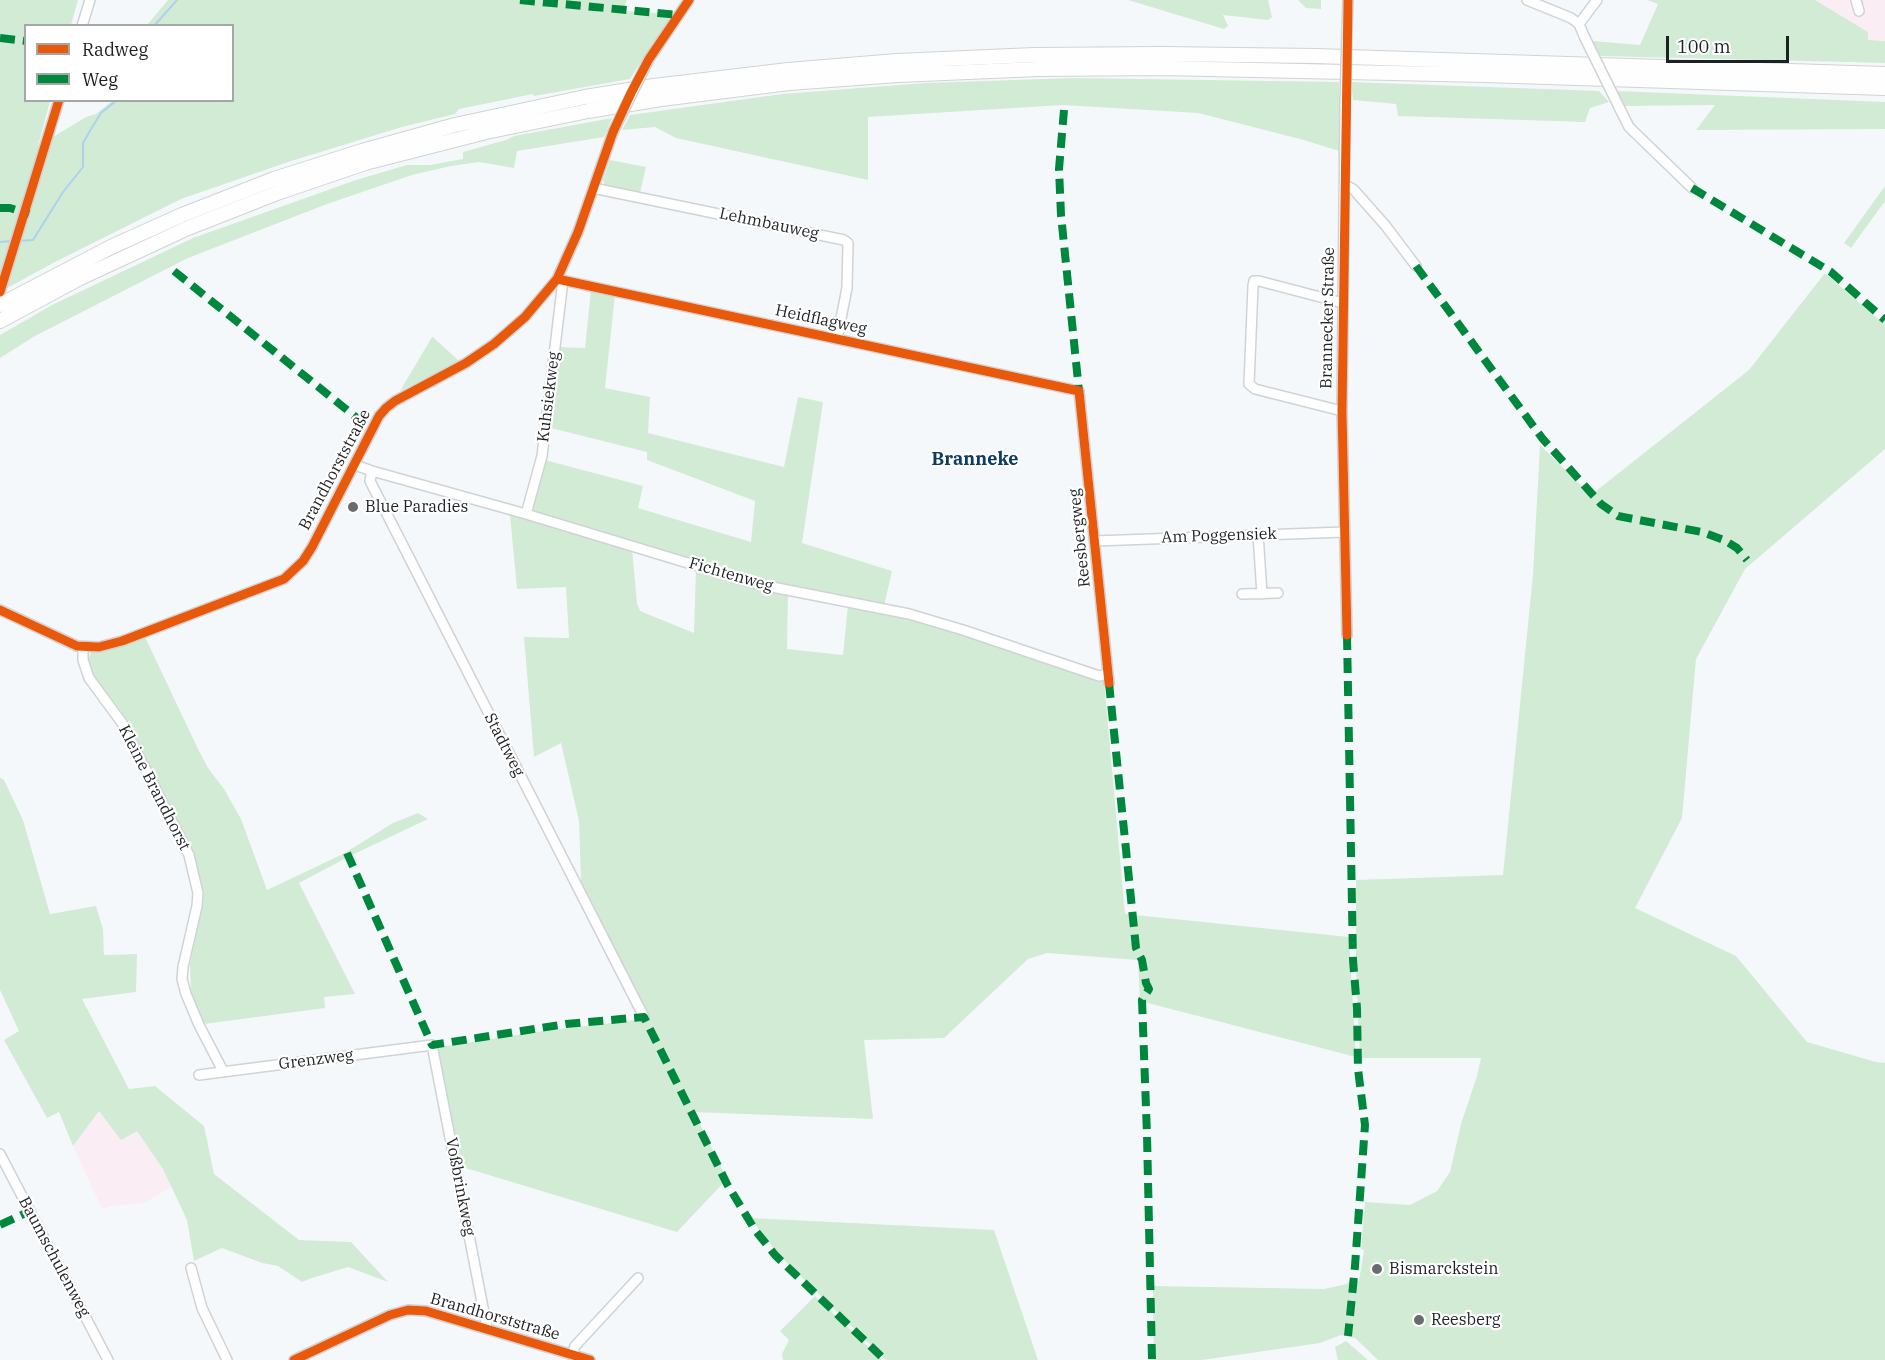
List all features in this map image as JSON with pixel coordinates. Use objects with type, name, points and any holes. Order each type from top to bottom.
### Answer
[{"type":"highway","points":[[0,305],[111,247],[182,215],[274,179],[455,125],[654,86],[788,70],[897,61],[1012,56],[1162,54],[1315,56],[1885,74]]},
{"type":"highway","points":[[0,321],[108,264],[188,228],[277,193],[365,164],[486,132],[588,111],[661,99],[789,83],[1038,69],[1162,68],[1885,88]]},
{"type":"street","points":[[83,24],[90,0]]},
{"type":"street","name":"Brandhorststraße","points":[[0,610],[83,647],[99,646],[122,641],[284,579],[303,561],[379,416],[386,408],[466,363],[494,344],[525,317],[560,279],[614,132],[649,59],[689,0]]},
{"type":"street","name":"Brannecker Straße","points":[[1347,635],[1342,411],[1348,0]]},
{"type":"street","points":[[1527,0],[1579,24],[1629,127],[1692,188]]},
{"type":"street","points":[[1579,24],[1597,0]]},
{"type":"street","points":[[1856,0],[1859,11]]},
{"type":"street","points":[[0,292],[58,102]]},
{"type":"street","points":[[1345,185],[1353,189],[1385,225],[1416,266]]},
{"type":"street","name":"Lehmbauweg","points":[[593,188],[844,240],[848,243],[847,288],[837,339]]},
{"type":"street","name":"Heidflagweg","points":[[560,279],[1079,391]]},
{"type":"street","name":"Kuhsiekweg","points":[[526,513],[542,456],[560,279]]},
{"type":"street","points":[[1342,411],[1255,389],[1249,384],[1254,281],[1343,303]]},
{"type":"street","name":"Reesbergweg","points":[[1079,391],[1108,679]]},
{"type":"street","name":"Fichtenweg","points":[[355,465],[526,513],[757,584],[909,614],[1108,679]]},
{"type":"street","name":"Stadtweg","points":[[372,471],[370,481],[644,1017]]},
{"type":"street","name":"Am Poggensiek","points":[[1095,541],[1344,532]]},
{"type":"street","points":[[1258,534],[1262,594]]},
{"type":"street","points":[[1242,594],[1278,593]]},
{"type":"street","name":"Kleine Brandhorst","points":[[83,647],[83,660],[89,678],[122,723],[189,855],[198,894],[183,967],[183,979],[198,1025],[223,1071]]},
{"type":"street","name":"Grenzweg","points":[[200,1075],[432,1045]]},
{"type":"street","name":"Voßbrinkweg","points":[[432,1045],[487,1328]]},
{"type":"street","name":"Baumschulenweg","points":[[0,1154],[108,1360]]},
{"type":"street","points":[[191,1268],[202,1308],[227,1360]]},
{"type":"street","points":[[566,1356],[638,1278]]},
{"type":"street","name":"Brandhorststraße","points":[[294,1360],[390,1315],[408,1310],[426,1311],[487,1328],[566,1356],[590,1360]]},
{"type":"shaded area","points":[[1815,0],[1885,0],[1885,41],[1868,40],[1868,32]]},
{"type":"shaded area","points":[[99,1110],[137,1130],[172,1187],[144,1203],[102,1209],[73,1146]]},
{"type":"green space","points":[[0,0],[78,0],[71,24],[24,24],[24,102],[50,102],[38,146],[86,117],[96,114],[111,102],[234,102],[234,24],[148,24],[168,0],[627,0],[623,11],[674,14],[630,79],[534,96],[533,94],[459,109],[455,114],[402,127],[291,161],[181,199],[0,292]]},
{"type":"green space","points":[[1128,0],[1268,0],[1272,17],[1268,20],[1223,15],[1228,26],[1224,29]]},
{"type":"green space","points":[[1298,0],[1321,0],[1321,9],[1306,8]]},
{"type":"green space","points":[[1647,0],[1815,0],[1868,32],[1868,40],[1885,41],[1885,63],[1599,56],[1593,41],[1640,45],[1658,4]]},
{"type":"green space","points":[[1073,78],[1339,82],[1339,151],[1198,113],[1063,105],[868,117],[868,180],[676,138],[655,127],[622,130],[630,115],[782,94],[925,83]]},
{"type":"green space","points":[[1351,82],[1599,91],[1609,102],[1590,108],[1585,122],[1398,116],[1396,104],[1353,100]]},
{"type":"green space","points":[[1617,91],[1885,102],[1885,129],[1696,130],[1715,105],[1625,106]]},
{"type":"green space","points":[[612,118],[604,137],[517,151],[514,168],[479,162],[412,175],[327,204],[188,258],[35,336],[0,358],[0,335],[52,305],[193,238],[356,180],[407,165],[430,165],[463,159],[463,152],[514,136]]},
{"type":"green space","points":[[610,160],[646,167],[640,193],[605,185],[603,180]]},
{"type":"green space","points":[[1885,186],[1885,201],[1851,248],[1844,243]]},
{"type":"green space","points":[[1825,273],[1885,325],[1885,449],[1745,569],[1696,659],[1682,818],[1635,908],[1736,956],[1807,1042],[1885,1063],[1885,1360],[1378,1360],[1355,1338],[1341,1335],[1320,1343],[1202,1360],[1154,1360],[1153,1286],[1324,1289],[1347,1284],[1350,1280],[1359,1281],[1364,1250],[1361,1249],[1365,1202],[1410,1205],[1437,1191],[1450,1172],[1461,1124],[1481,1058],[1360,1058],[1356,967],[1356,880],[1503,875],[1533,574],[1540,445],[1591,495],[1749,370]]},
{"type":"green space","points":[[591,290],[615,295],[605,388],[650,397],[648,433],[784,467],[798,397],[823,402],[802,543],[892,571],[884,606],[757,579],[534,513],[532,509],[545,460],[643,486],[638,508],[751,542],[755,501],[647,460],[647,452],[543,426],[557,347],[585,348]]},
{"type":"green space","points":[[432,337],[459,361],[400,391]]},
{"type":"green space","points":[[510,515],[632,549],[637,603],[640,611],[694,633],[696,570],[788,594],[787,649],[843,655],[848,605],[910,617],[1104,681],[1125,914],[1349,937],[1356,1057],[1140,1001],[1138,960],[1047,953],[1028,959],[944,1038],[864,1040],[873,1119],[694,1112],[727,1179],[677,1232],[459,1166],[436,1055],[440,1047],[543,1031],[644,1019],[581,882],[579,821],[561,743],[534,757],[524,637],[569,638],[566,587],[517,589]]},
{"type":"green space","points":[[145,637],[199,751],[241,819],[267,890],[343,854],[393,823],[418,813],[428,819],[299,883],[355,994],[324,997],[325,1008],[204,1024],[191,992],[190,964],[201,909],[200,884],[157,782],[121,711],[96,679],[88,659],[91,653]]},
{"type":"green space","points":[[0,778],[4,780],[23,820],[50,914],[96,906],[103,929],[104,955],[137,954],[136,992],[82,999],[129,1089],[155,1086],[204,1126],[214,1174],[299,1240],[351,1242],[388,1282],[348,1267],[302,1282],[278,1266],[262,1263],[222,1248],[194,1261],[187,1220],[163,1169],[137,1131],[121,1140],[99,1111],[73,1146],[59,1112],[47,1118],[4,1040],[19,1031],[0,990]]},
{"type":"green space","points":[[750,1218],[994,1230],[1038,1360],[886,1360],[779,1255]]},
{"type":"green space","points":[[815,1296],[882,1360],[783,1360],[782,1354],[789,1340],[780,1331]]},
{"type":"green space","points":[[1346,1341],[1368,1360],[1338,1360],[1335,1347]]},
{"type":"waterway","points":[[156,24],[177,0]]},
{"type":"waterway","points":[[18,241],[33,240],[63,192],[83,167],[83,143],[91,129],[101,113],[115,102]]},
{"type":"waterway","points":[[0,242],[12,241]]},
{"type":"marked path","points":[[520,0],[679,15]]},
{"type":"marked path","points":[[0,38],[24,41]]},
{"type":"marked path","points":[[1064,110],[1059,169],[1061,215],[1079,391]]},
{"type":"marked path","points":[[1692,188],[1831,272],[1885,320]]},
{"type":"marked path","points":[[0,208],[10,208],[29,214]]},
{"type":"marked path","points":[[1416,266],[1542,438],[1601,504],[1618,516],[1702,532],[1724,540],[1737,548],[1747,560]]},
{"type":"marked path","points":[[174,271],[372,430]]},
{"type":"marked path","points":[[1347,635],[1353,960],[1358,1069],[1365,1125],[1348,1336]]},
{"type":"marked path","points":[[1109,683],[1136,948],[1142,960],[1149,989],[1142,1000],[1152,1360]]},
{"type":"marked path","points":[[347,853],[432,1045],[566,1024],[644,1017],[727,1184],[755,1230],[775,1255],[885,1360]]},
{"type":"marked path","points":[[0,1225],[30,1211]]},
{"type":"cycle path","points":[[0,610],[77,646],[99,647],[122,641],[284,579],[303,561],[312,547],[379,416],[386,408],[466,363],[494,344],[525,317],[557,279],[578,232],[613,132],[631,93],[649,59],[689,0]]},
{"type":"cycle path","points":[[1347,635],[1342,411],[1348,0]]},
{"type":"cycle path","points":[[0,292],[58,102]]},
{"type":"cycle path","points":[[557,279],[1079,391],[1109,683]]},
{"type":"cycle path","points":[[294,1360],[390,1315],[408,1310],[426,1311],[590,1360]]},
{"type":"place","name":"Blue Paradies","points":[[353,507]]},
{"type":"place","name":"Bismarckstein","points":[[1377,1269]]},
{"type":"place","name":"Reesberg","points":[[1419,1320]]},
{"type":"district","name":"Branneke","points":[[975,460]]}]
